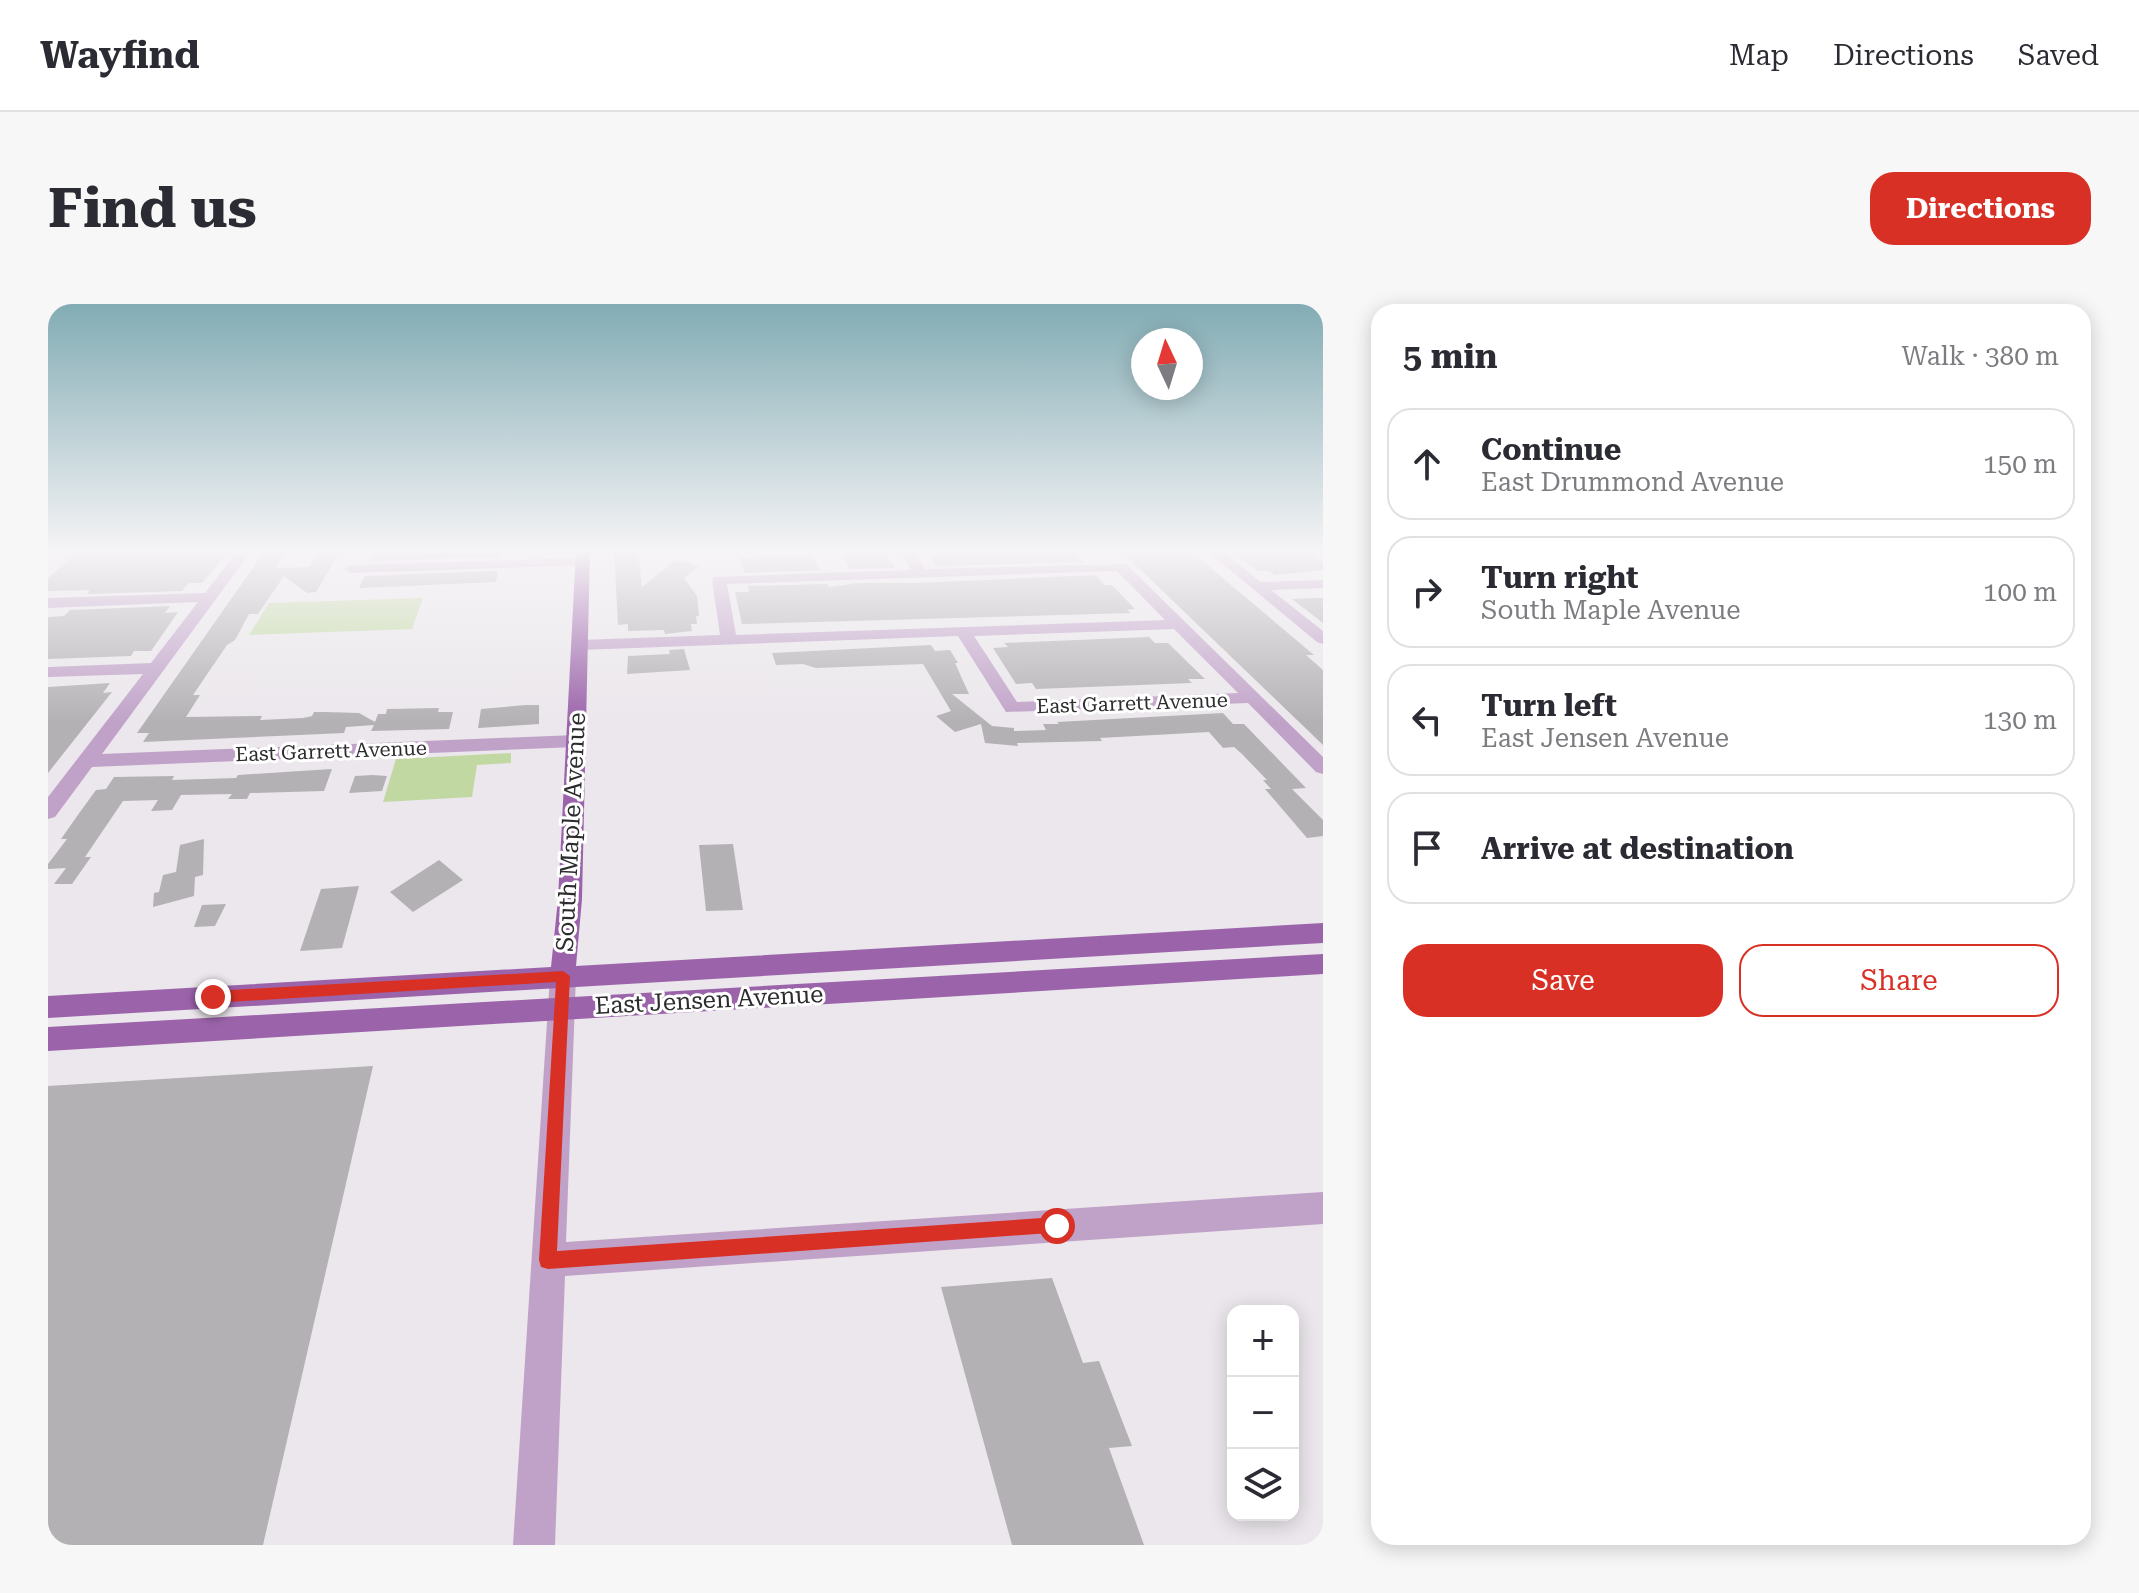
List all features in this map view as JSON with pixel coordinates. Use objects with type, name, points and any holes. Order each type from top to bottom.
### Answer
[{"type":"main road","name":"South Maple Avenue","points":[[562,993],[570,899],[581,608]]},
{"type":"main road","name":"East Jensen Avenue","points":[[48,1039],[562,993],[1323,933]]},
{"type":"main road","name":"East Jensen Avenue","points":[[48,1007],[562,993],[1323,964]]},
{"type":"street","points":[[48,812],[201,608]]},
{"type":"street","points":[[724,608],[729,639]]},
{"type":"street","points":[[1160,608],[1323,768]]},
{"type":"street","points":[[1285,608],[1323,639]]},
{"type":"street","points":[[580,645],[1175,624]]},
{"type":"street","name":"East Garrett Avenue","points":[[963,631],[1012,708],[1252,698]]},
{"type":"street","points":[[48,672],[155,668]]},
{"type":"street","name":"East Garrett Avenue","points":[[87,761],[575,741]]},
{"type":"street","name":"South Maple Avenue","points":[[534,1545],[562,993]]},
{"type":"street","points":[[548,1260],[1323,1208]]},
{"type":"green space","points":[[266,608],[419,608],[412,629],[249,635]]},
{"type":"green space","points":[[511,753],[511,763],[477,765],[472,797],[383,802],[396,759]]},
{"type":"building","points":[[169,608],[165,613],[178,612],[151,651],[134,651],[131,656],[48,659],[48,617],[64,616],[70,610]]},
{"type":"building","points":[[225,608],[262,608],[258,614],[249,614],[235,640],[227,645],[193,695],[200,695],[186,717],[262,716],[260,720],[303,718],[312,716],[314,712],[326,712],[359,713],[375,722],[378,714],[386,714],[387,709],[439,708],[438,712],[453,712],[449,729],[371,731],[374,725],[346,727],[344,733],[143,742],[149,733],[137,733]]},
{"type":"building","points":[[617,608],[698,608],[697,624],[691,624],[692,631],[665,634],[664,630],[628,631],[628,624],[618,625]]},
{"type":"building","points":[[738,608],[1135,609],[1127,610],[1131,613],[742,624]]},
{"type":"building","points":[[1180,608],[1258,608],[1314,655],[1306,655],[1323,670],[1323,745]]},
{"type":"building","points":[[1304,608],[1323,608],[1323,623]]},
{"type":"building","points":[[1149,637],[1155,643],[1168,643],[1205,679],[1188,679],[1192,683],[1036,689],[1032,683],[1016,684],[993,648],[1008,647],[1004,643]]},
{"type":"building","points":[[931,645],[935,651],[950,650],[958,663],[955,663],[969,694],[952,694],[992,726],[1014,728],[1014,731],[1046,730],[1043,724],[1059,724],[1057,722],[1223,713],[1233,724],[1244,724],[1306,788],[1292,789],[1323,820],[1323,836],[1307,838],[1265,789],[1271,789],[1263,780],[1267,780],[1234,747],[1223,748],[1209,732],[1100,738],[1102,741],[1017,743],[1018,746],[985,743],[981,724],[955,732],[936,716],[951,711],[923,664],[816,668],[803,664],[776,665],[772,653]]},
{"type":"building","points":[[684,649],[690,670],[627,674],[628,656],[670,654],[669,650]]},
{"type":"building","points":[[110,683],[103,693],[112,692],[48,773],[48,687]]},
{"type":"building","points":[[539,705],[539,724],[478,728],[481,709]]},
{"type":"building","points":[[332,769],[324,791],[250,793],[247,799],[228,799],[232,794],[181,795],[172,810],[151,811],[158,800],[123,801],[85,857],[91,857],[72,884],[54,884],[66,868],[48,869],[48,864],[67,839],[61,839],[80,812],[96,790],[106,789],[114,777],[174,776],[172,780],[236,778],[238,775]]},
{"type":"building","points":[[355,776],[387,776],[382,791],[349,793]]},
{"type":"building","points":[[204,839],[203,875],[195,877],[194,896],[153,907],[154,893],[159,892],[163,875],[176,872],[180,845]]},
{"type":"building","points":[[733,844],[743,910],[706,911],[699,845]]},
{"type":"building","points":[[439,860],[463,880],[413,912],[390,892]]},
{"type":"building","points":[[359,886],[342,948],[300,951],[321,889]]},
{"type":"building","points":[[226,904],[215,926],[194,927],[202,905]]},
{"type":"building","points":[[373,1066],[263,1545],[48,1545],[48,1086]]},
{"type":"building","points":[[1052,1278],[1083,1363],[1099,1361],[1132,1446],[1109,1448],[1144,1545],[1012,1545],[941,1287]]},
{"type":"route","points":[[213,997],[563,976],[548,1260],[1057,1226]]}]
